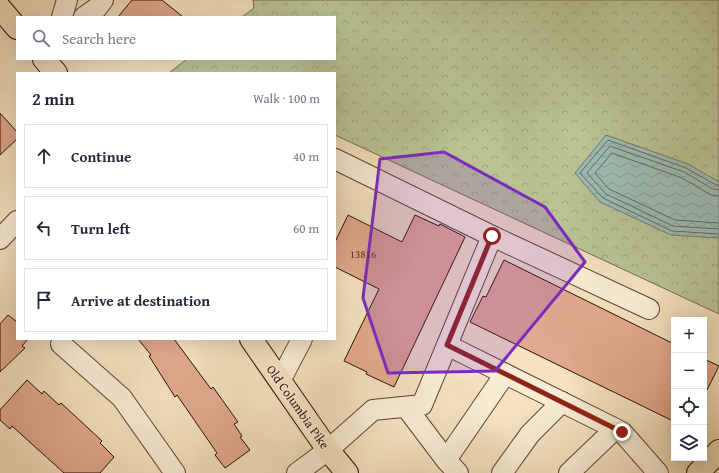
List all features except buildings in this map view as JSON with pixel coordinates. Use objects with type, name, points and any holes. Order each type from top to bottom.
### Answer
[{"type":"main road","points":[[0,8],[16,27]]},
{"type":"main road","points":[[45,60],[55,72]]},
{"type":"main road","name":"Old Columbia Pike","points":[[252,340],[328,450],[347,473]]},
{"type":"main road","points":[[698,473],[719,451]]},
{"type":"street","points":[[62,16],[67,0]]},
{"type":"street","points":[[85,16],[97,8],[103,0]]},
{"type":"street","points":[[336,159],[492,236],[649,309]]},
{"type":"street","points":[[0,239],[16,221]]},
{"type":"street","points":[[296,473],[328,450],[373,410],[422,405],[492,236]]},
{"type":"street","points":[[280,381],[301,340]]},
{"type":"street","points":[[61,344],[122,398],[165,469]]},
{"type":"street","points":[[447,345],[622,432],[658,473]]},
{"type":"street","points":[[406,407],[452,466],[505,374]]},
{"type":"street","points":[[502,473],[530,434],[562,402]]},
{"type":"street","points":[[569,473],[615,428]]},
{"type":"highlighted area","points":[[444,152],[545,207],[585,262],[495,371],[388,373],[363,298],[380,159]]},
{"type":"green space","points":[[253,0],[719,0],[719,314],[336,135],[336,72],[170,72],[186,60],[336,60],[336,16],[243,16],[254,8]]},
{"type":"water","points":[[606,135],[688,164],[719,182],[719,238],[671,235],[600,202],[575,173]]},
{"type":"route","points":[[492,236],[447,345],[622,432]]}]
